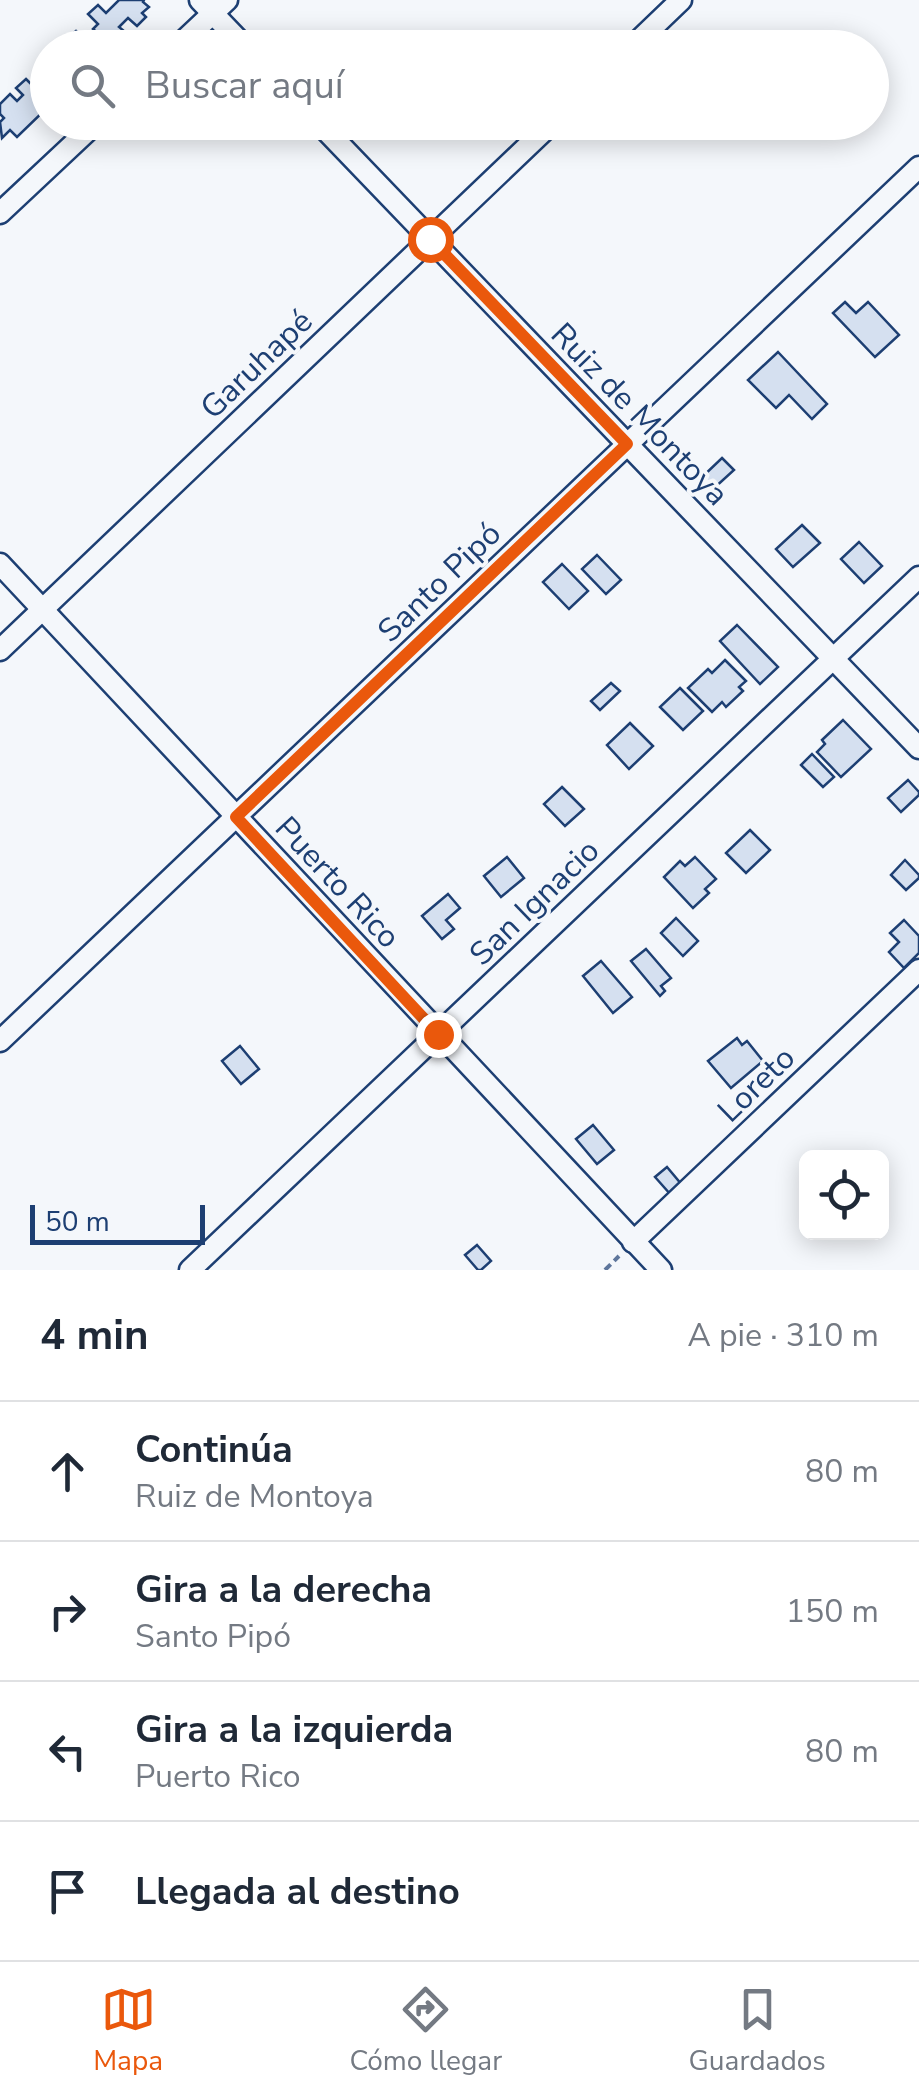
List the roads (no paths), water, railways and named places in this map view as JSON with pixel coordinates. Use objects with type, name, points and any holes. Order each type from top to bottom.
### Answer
[{"type":"street","points":[[650,30],[681,0]]},
{"type":"street","points":[[191,30],[213,4],[232,30]]},
{"type":"street","points":[[0,214],[77,140]]},
{"type":"street","name":"Ruiz de Montoya","points":[[335,140],[919,748]]},
{"type":"street","name":"Garuhapé","points":[[0,650],[533,140]]},
{"type":"street","name":"Santo Pipó","points":[[0,1041],[919,167]]},
{"type":"street","name":"Puerto Rico","points":[[0,564],[661,1270]]},
{"type":"street","name":"San Ignacio","points":[[190,1270],[919,577]]},
{"type":"street","name":"Loreto","points":[[633,1242],[919,970]]}]
